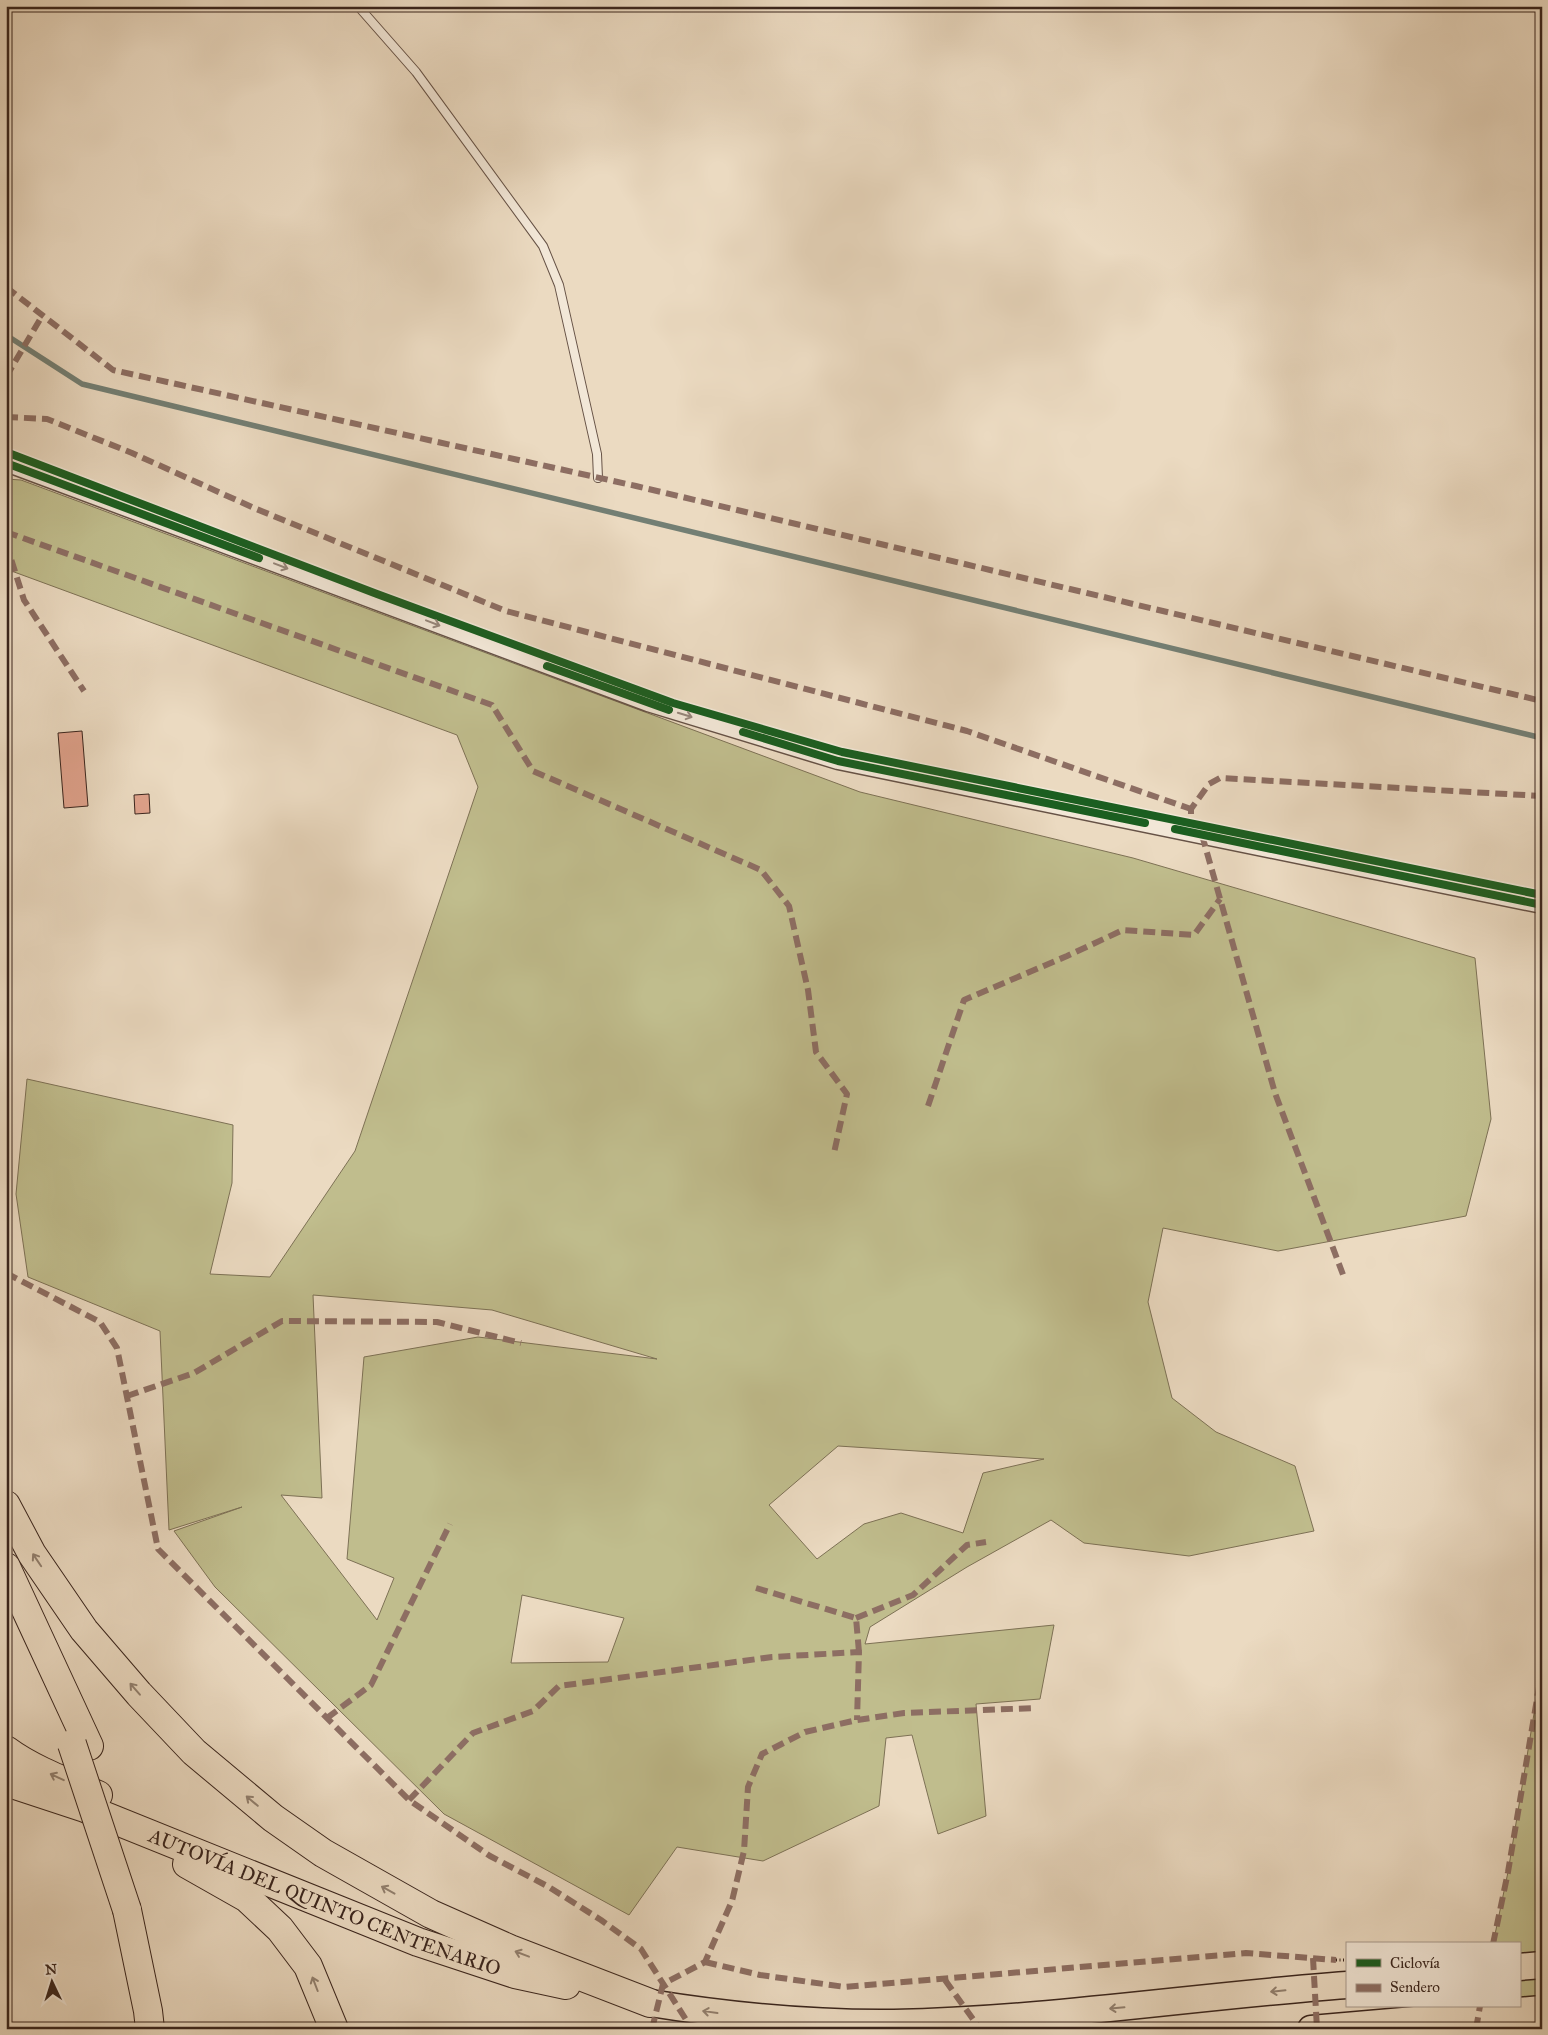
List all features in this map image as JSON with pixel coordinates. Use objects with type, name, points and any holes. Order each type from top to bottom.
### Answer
[{"type":"highway","points":[[6,1505],[32,1554],[84,1630],[139,1694],[194,1752],[273,1818],[324,1853],[431,1914],[510,1949],[650,2003],[768,2018],[894,2023],[1066,2013],[1337,1985]]},
{"type":"highway","points":[[6,1567],[80,1745]]},
{"type":"highway","points":[[6,1601],[80,1745],[113,1816],[134,1910],[162,2002],[165,2029]]},
{"type":"highway","points":[[6,1750],[42,1770],[148,1817],[306,1896]]},
{"type":"highway","name":"AUTOVÍA DEL QUINTO CENTENARIO","points":[[6,1782],[85,1808],[418,1942],[515,1974],[650,2003]]},
{"type":"highway","points":[[6,1796],[72,1816],[178,1859],[247,1898],[280,1929],[308,1966],[334,2029]]},
{"type":"highway","points":[[134,1910],[150,2029]]},
{"type":"highway","points":[[1520,1967],[1542,1964]]},
{"type":"highway","points":[[1321,2028],[1542,2009]]},
{"type":"street","points":[[6,463],[648,703],[838,761],[1542,905]]},
{"type":"lane","points":[[358,6],[416,72],[543,246],[559,285],[597,454],[598,478]]},
{"type":"path","points":[[1336,1960],[1346,1960]]},
{"type":"shaded area","points":[[6,479],[21,480],[860,792],[1133,858],[1475,958],[1491,1119],[1466,1216],[1278,1251],[1163,1228],[1148,1302],[1172,1398],[1216,1432],[1295,1466],[1314,1531],[1189,1556],[1084,1543],[1051,1520],[967,1567],[870,1627],[865,1644],[1054,1625],[1040,1699],[976,1704],[986,1816],[938,1834],[912,1735],[886,1738],[879,1806],[763,1861],[677,1847],[629,1915],[444,1814],[215,1587],[174,1531],[242,1507],[169,1530],[160,1331],[28,1277],[16,1194],[27,1079],[233,1125],[232,1183],[210,1274],[270,1277],[355,1151],[478,787],[457,735],[6,569]],"holes":[[[313,1295],[492,1310],[657,1359],[478,1337],[364,1357],[347,1559],[394,1578],[377,1620],[281,1495],[322,1498]],[[838,1446],[1044,1459],[983,1473],[963,1533],[901,1513],[864,1524],[817,1559],[769,1505]],[[522,1595],[624,1618],[608,1662],[511,1663]]]},
{"type":"shaded area","points":[[1542,1665],[1542,2029],[1476,2029],[1480,2008],[1520,2008],[1520,1942],[1493,1942],[1508,1872]]},
{"type":"building","points":[[82,731],[88,806],[64,808],[58,733]]},
{"type":"building","points":[[149,794],[150,813],[135,814],[134,795]]},
{"type":"waterway","points":[[6,335],[82,384],[1542,738]]},
{"type":"marked path","points":[[6,287],[113,370],[636,486],[1542,701]]},
{"type":"marked path","points":[[6,377],[42,316]]},
{"type":"marked path","points":[[6,417],[47,419],[132,453],[254,508],[506,611],[967,731],[1191,809]]},
{"type":"marked path","points":[[6,532],[492,705],[533,771],[761,870],[789,906],[808,990],[816,1052],[847,1094],[834,1153]]},
{"type":"marked path","points":[[6,543],[24,600],[84,691]]},
{"type":"marked path","points":[[1191,814],[1191,809],[1209,784],[1220,778],[1542,796]]},
{"type":"marked path","points":[[1202,835],[1275,1093],[1345,1280]]},
{"type":"marked path","points":[[928,1106],[964,1000],[1123,930],[1194,935],[1220,899]]},
{"type":"marked path","points":[[6,1273],[100,1322],[117,1348],[158,1549],[409,1800],[490,1856],[549,1887],[601,1920],[641,1949],[692,2029]]},
{"type":"marked path","points":[[127,1396],[194,1373],[282,1321],[437,1322],[521,1343]]},
{"type":"marked path","points":[[327,1718],[371,1685],[450,1524]]},
{"type":"marked path","points":[[856,1618],[913,1595],[967,1545],[986,1542]]},
{"type":"marked path","points":[[756,1588],[856,1618],[859,1652]]},
{"type":"marked path","points":[[409,1800],[473,1733],[533,1711],[559,1686],[772,1657],[859,1652],[857,1720]]},
{"type":"marked path","points":[[1493,1942],[1508,1872],[1542,1669]]},
{"type":"marked path","points":[[652,2029],[663,1984],[705,1962],[732,1901],[744,1851],[748,1787],[762,1754],[805,1732],[857,1720],[904,1713],[1036,1708]]},
{"type":"marked path","points":[[705,1962],[760,1975],[845,1987],[1246,1953],[1336,1960]]},
{"type":"marked path","points":[[1313,1958],[1317,2029]]},
{"type":"marked path","points":[[945,1980],[980,2029]]},
{"type":"marked path","points":[[1476,2029],[1480,2008]]},
{"type":"cycle path","points":[[6,452],[377,594],[673,703],[842,752],[1542,895]]},
{"type":"cycle path","points":[[6,463],[259,558]]},
{"type":"cycle path","points":[[547,666],[669,710]]},
{"type":"cycle path","points":[[743,732],[838,761],[1145,823]]},
{"type":"cycle path","points":[[1175,829],[1542,905]]}]
